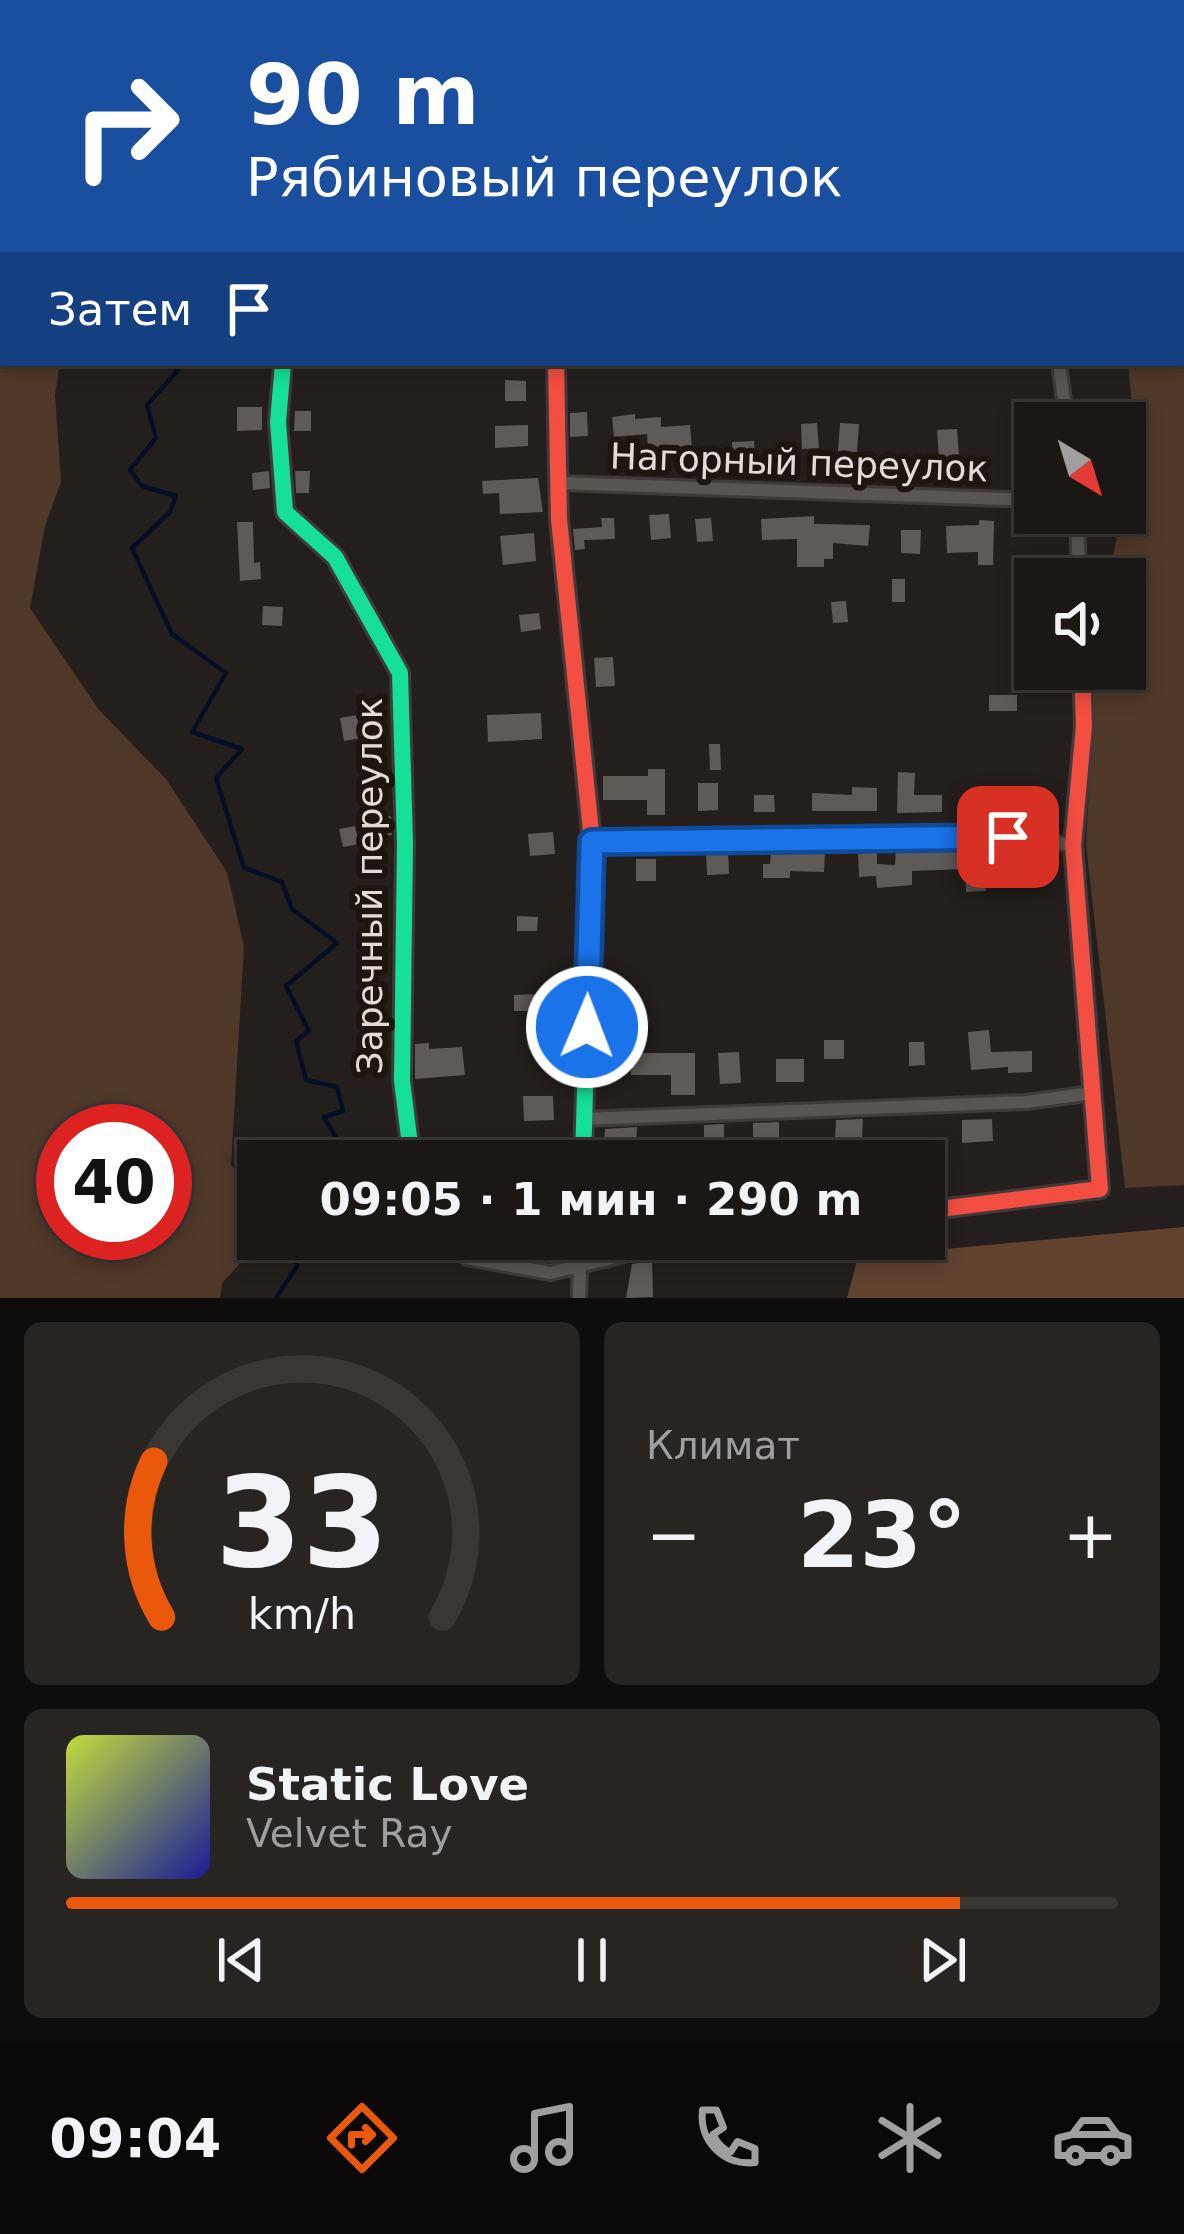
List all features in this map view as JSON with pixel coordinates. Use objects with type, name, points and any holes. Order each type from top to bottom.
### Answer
[{"type":"street","name":"Заречный переулок","points":[[283,366],[278,422],[285,512],[335,557],[400,673],[405,843],[402,1081],[409,1140]]},
{"type":"street","points":[[556,366],[560,519],[592,842],[584,1140]]},
{"type":"street","points":[[1060,366],[1065,402]]},
{"type":"street","name":"Нагорный переулок","points":[[560,483],[1014,499]]},
{"type":"street","points":[[945,1208],[1100,1189],[1073,845],[1083,690]]},
{"type":"street","points":[[592,842],[1008,837],[1073,845]]},
{"type":"street","points":[[584,1120],[1026,1102],[1093,1093]]},
{"type":"street","points":[[478,1260],[550,1273],[608,1260]]},
{"type":"street","points":[[579,1298],[580,1260]]},
{"type":"shaded area","points":[[0,366],[60,366],[55,395],[61,482],[45,526],[30,608],[99,710],[166,779],[227,872],[244,946],[231,1166],[237,1170],[237,1260],[243,1260],[222,1283],[220,1298],[0,1298]]},
{"type":"shaded area","points":[[1128,366],[1184,366],[1184,1185],[1125,1188],[1086,845],[1094,690],[1146,690],[1146,558],[1113,558],[1117,534],[1146,534],[1146,402],[1132,402]]},
{"type":"shaded area","points":[[1184,1227],[1184,1298],[847,1298],[857,1260],[945,1260],[945,1249]]},
{"type":"building","points":[[505,380],[526,381],[526,401],[505,401]]},
{"type":"building","points":[[237,407],[262,407],[262,430],[237,431]]},
{"type":"building","points":[[295,411],[311,411],[311,431],[294,431]]},
{"type":"building","points":[[587,412],[588,436],[570,437],[570,413]]},
{"type":"building","points":[[635,414],[635,419],[661,417],[661,427],[690,425],[692,449],[663,452],[664,460],[649,461],[647,434],[614,437],[612,417]]},
{"type":"building","points":[[817,423],[819,448],[802,449],[801,424]]},
{"type":"building","points":[[840,423],[859,424],[857,452],[838,451]]},
{"type":"building","points":[[528,425],[528,446],[495,448],[495,426]]},
{"type":"building","points":[[957,429],[959,456],[939,458],[937,430]]},
{"type":"building","points":[[754,441],[755,457],[733,459],[732,442]]},
{"type":"building","points":[[269,471],[270,488],[253,490],[252,473]]},
{"type":"building","points":[[295,471],[310,471],[309,493],[296,493]]},
{"type":"building","points":[[538,478],[543,512],[500,514],[499,493],[483,494],[482,481]]},
{"type":"building","points":[[669,514],[671,538],[651,540],[649,515]]},
{"type":"building","points":[[814,516],[814,524],[870,525],[868,546],[833,543],[833,559],[824,559],[824,567],[797,567],[797,539],[762,540],[761,519]]},
{"type":"building","points":[[601,518],[614,518],[615,539],[584,540],[585,549],[575,550],[573,529],[602,527]]},
{"type":"building","points":[[711,518],[713,541],[697,542],[695,519]]},
{"type":"building","points":[[979,520],[994,521],[993,565],[978,565],[978,552],[947,553],[946,526],[979,525]]},
{"type":"building","points":[[237,522],[253,522],[254,563],[260,562],[261,579],[240,581]]},
{"type":"building","points":[[901,530],[921,530],[920,554],[901,553]]},
{"type":"building","points":[[534,533],[536,561],[503,565],[500,536]]},
{"type":"building","points":[[892,579],[905,579],[905,602],[892,602]]},
{"type":"building","points":[[846,601],[848,622],[833,623],[831,602]]},
{"type":"building","points":[[263,606],[283,607],[282,626],[262,625]]},
{"type":"building","points":[[539,613],[541,629],[521,632],[519,615]]},
{"type":"building","points":[[613,657],[615,686],[596,687],[594,658]]},
{"type":"building","points":[[989,695],[1017,695],[1017,711],[989,711]]},
{"type":"building","points":[[541,713],[542,739],[488,742],[487,715]]},
{"type":"building","points":[[357,715],[361,738],[344,741],[340,718]]},
{"type":"building","points":[[709,744],[720,744],[721,770],[710,770]]},
{"type":"building","points":[[648,769],[665,769],[665,815],[647,815],[647,800],[603,800],[603,776],[648,776]]},
{"type":"building","points":[[898,772],[915,773],[914,795],[942,795],[942,812],[897,813]]},
{"type":"building","points":[[698,783],[718,783],[718,810],[698,811]]},
{"type":"building","points":[[992,786],[1014,786],[1013,810],[992,809]]},
{"type":"building","points":[[852,787],[877,788],[877,811],[812,811],[812,793],[852,795]]},
{"type":"building","points":[[754,795],[774,795],[775,812],[754,812]]},
{"type":"building","points":[[391,816],[392,835],[378,836],[376,818]]},
{"type":"building","points":[[355,826],[359,844],[343,847],[339,829]]},
{"type":"building","points":[[553,832],[555,854],[530,856],[528,834]]},
{"type":"building","points":[[1015,848],[1015,866],[985,865],[986,891],[966,892],[965,869],[912,871],[912,885],[877,888],[876,876],[859,877],[858,849],[877,849],[877,864],[895,865],[896,849]]},
{"type":"building","points":[[804,849],[825,849],[824,872],[790,871],[790,878],[763,878],[763,864],[770,864],[771,853],[804,853]]},
{"type":"building","points":[[728,850],[729,874],[707,875],[706,851]]},
{"type":"building","points":[[636,859],[656,859],[656,881],[636,881]]},
{"type":"building","points":[[517,916],[538,917],[537,931],[517,931]]},
{"type":"building","points":[[537,994],[537,1011],[514,1011],[514,995]]},
{"type":"building","points":[[989,1030],[991,1052],[1032,1051],[1032,1072],[1008,1073],[1008,1067],[971,1070],[968,1032]]},
{"type":"building","points":[[824,1040],[844,1040],[844,1059],[824,1059]]},
{"type":"building","points":[[909,1042],[924,1042],[925,1065],[909,1066]]},
{"type":"building","points":[[429,1043],[429,1049],[462,1047],[465,1075],[415,1079],[415,1044]]},
{"type":"building","points":[[739,1052],[741,1083],[720,1084],[718,1053]]},
{"type":"building","points":[[632,1053],[695,1053],[695,1095],[671,1095],[671,1075],[631,1075]]},
{"type":"building","points":[[776,1059],[804,1059],[804,1082],[776,1082]]},
{"type":"building","points":[[523,1096],[553,1096],[554,1120],[524,1121]]},
{"type":"building","points":[[863,1119],[862,1139],[835,1138],[836,1120]]},
{"type":"building","points":[[992,1119],[993,1141],[962,1143],[962,1120]]},
{"type":"building","points":[[779,1122],[779,1140],[753,1140],[753,1123]]},
{"type":"building","points":[[724,1124],[724,1140],[704,1140],[704,1125]]},
{"type":"building","points":[[637,1127],[636,1140],[604,1140],[605,1129]]},
{"type":"building","points":[[652,1261],[653,1297],[626,1298],[632,1264]]},
{"type":"waterway","points":[[179,366],[147,405],[156,438],[130,470],[142,486],[176,496],[170,512],[132,548],[172,634],[226,673],[192,732],[242,749],[216,778],[244,868],[282,882],[292,909],[337,943],[286,986],[309,1031],[296,1041],[306,1080],[337,1087],[343,1111],[324,1117],[337,1140]]},
{"type":"waterway","points":[[276,1298],[297,1266],[294,1260]]},
{"type":"traffic: fast","points":[[283,366],[278,422],[285,512],[335,557],[400,673],[405,843],[402,1081],[409,1140]]},
{"type":"traffic: fast","points":[[584,1140],[588,983]]},
{"type":"traffic: jam","points":[[556,366],[559,519],[592,841],[588,983]]},
{"type":"traffic: jam","points":[[945,1208],[1100,1189],[1073,845],[1083,690]]},
{"type":"route","points":[[587,1027],[592,842],[1008,837]]}]
